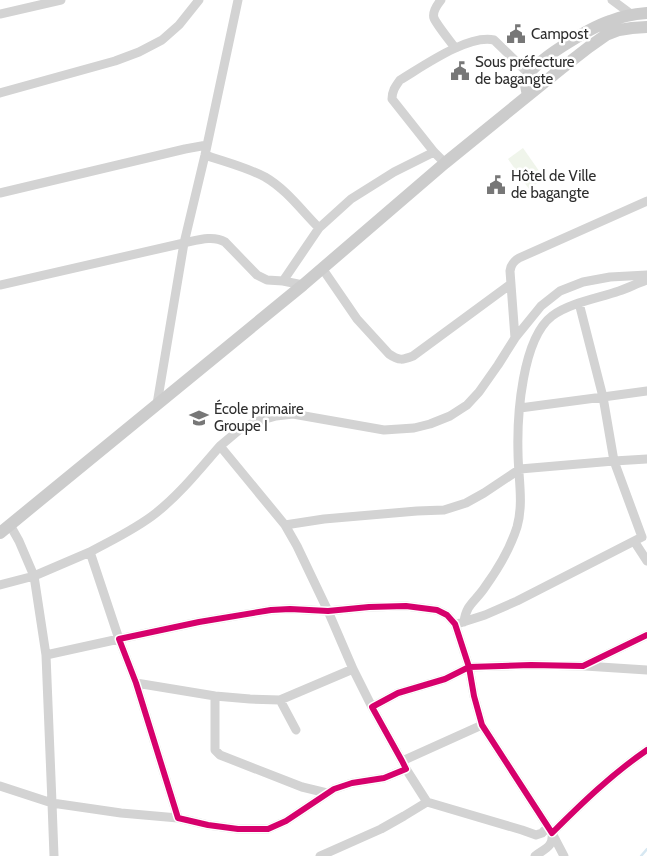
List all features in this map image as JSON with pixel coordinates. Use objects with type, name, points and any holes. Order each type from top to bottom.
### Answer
[{"type":"street","points":[[0,14],[61,0]]},
{"type":"street","points":[[0,93],[115,61],[139,52],[162,40],[179,25],[200,0]]},
{"type":"street","points":[[157,404],[184,243],[238,0]]},
{"type":"street","points":[[441,0],[436,6],[434,19],[455,48]]},
{"type":"street","points":[[612,0],[631,14]]},
{"type":"street","points":[[528,95],[526,79],[550,55],[588,30],[631,14],[647,13]]},
{"type":"street","points":[[54,856],[46,654],[34,576],[20,541],[5,529],[303,285],[445,163],[562,68],[606,35],[619,30],[647,27]]},
{"type":"street","points":[[445,163],[392,99],[394,87],[400,80],[455,48],[488,39],[494,40],[529,74]]},
{"type":"street","points":[[550,55],[562,68]]},
{"type":"street","points":[[0,193],[207,145]]},
{"type":"street","points":[[284,281],[319,228],[351,199],[394,172],[434,152]]},
{"type":"street","points":[[205,155],[249,169],[266,177],[283,190],[319,228]]},
{"type":"street","points":[[515,338],[510,271],[514,261],[647,201]]},
{"type":"street","points":[[0,284],[184,243],[219,238],[226,242],[256,276],[267,280],[303,285]]},
{"type":"street","points":[[322,268],[357,319],[395,359],[413,356],[511,284]]},
{"type":"street","points":[[0,585],[34,576],[90,552],[140,524],[169,502],[220,446],[239,430],[255,422],[276,416],[293,414],[384,430],[414,428],[450,416],[467,405],[479,392],[515,338],[541,306],[560,291],[583,282],[610,277],[647,275]]},
{"type":"street","points":[[564,856],[550,830],[482,724],[474,696],[460,623],[467,609],[484,589],[499,565],[517,526],[520,510],[518,452],[522,384],[530,354],[542,326],[552,315],[569,306],[647,280]]},
{"type":"street","points":[[579,304],[603,397],[614,461],[641,538],[647,561]]},
{"type":"street","points":[[520,408],[647,390]]},
{"type":"street","points":[[220,446],[285,525],[328,611],[353,670],[404,765],[427,802],[536,835],[550,830],[622,768],[647,750]]},
{"type":"street","points":[[285,525],[324,519],[444,510],[466,503],[520,468],[647,459]]},
{"type":"street","points":[[46,654],[199,622],[271,610],[328,611],[406,606],[437,610],[460,623],[485,615],[517,601],[641,538]]},
{"type":"street","points":[[90,552],[136,683],[178,818]]},
{"type":"street","points":[[584,666],[647,635]]},
{"type":"street","points":[[372,707],[398,693],[445,679],[469,667],[532,665],[647,670]]},
{"type":"street","points":[[136,683],[216,696],[280,700],[353,670]]},
{"type":"street","points":[[216,696],[215,746],[217,753],[302,787],[327,793]]},
{"type":"street","points":[[280,700],[296,730]]},
{"type":"street","points":[[0,786],[52,804],[178,818],[238,829],[268,830],[286,821],[327,793],[342,786],[384,778],[404,765],[482,724]]},
{"type":"street","points":[[320,856],[381,828],[427,802]]},
{"type":"street","points":[[534,856],[552,843],[550,830]]},
{"type":"shaded area","points":[[523,148],[544,178],[529,189],[508,159]]},
{"type":"waterway","points":[[641,856],[647,849]]},
{"type":"cycle path","points":[[647,635],[583,666],[469,667],[455,624],[447,615],[437,610],[406,606],[328,611],[271,610],[199,622],[119,639],[136,683],[178,818],[208,825],[238,829],[268,829],[286,821],[334,789],[352,783],[384,778],[406,769],[372,707],[398,693],[445,679],[469,667],[482,725],[552,833],[609,779],[647,750]]},
{"type":"place","name":"Campost","points":[[516,34]]},
{"type":"place","name":"Sous préfecture de bagangte","points":[[460,71]]},
{"type":"place","name":"Hôtel de Ville de bagangte","points":[[496,185]]},
{"type":"place","name":"École primaire Groupe I","points":[[199,418]]}]
